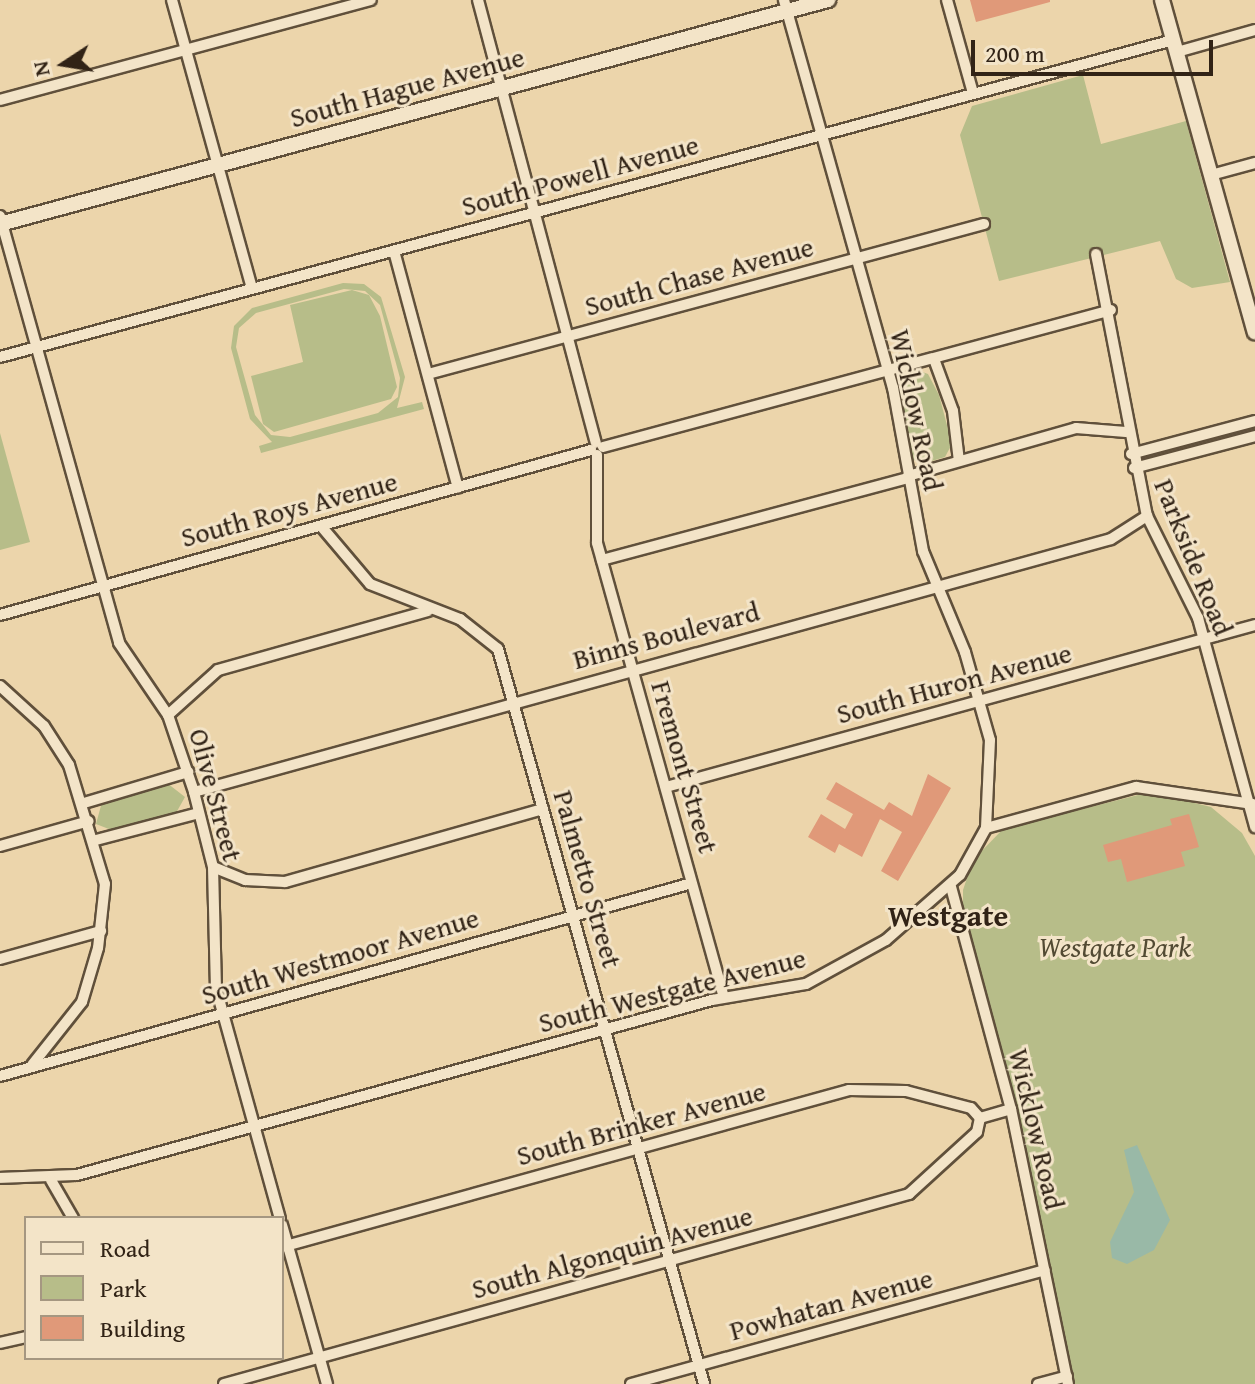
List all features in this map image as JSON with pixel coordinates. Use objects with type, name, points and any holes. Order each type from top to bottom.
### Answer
[{"type":"main road","name":"South Hague Avenue","points":[[1,221],[503,88],[786,6],[828,0]]},
{"type":"main road","points":[[1162,0],[1211,175],[1250,296],[1255,332]]},
{"type":"street","points":[[172,0],[252,288]]},
{"type":"street","points":[[0,100],[371,0]]},
{"type":"street","name":"Fremont Street","points":[[478,0],[572,335],[597,449],[594,509],[602,560],[724,997]]},
{"type":"street","points":[[947,0],[973,93]]},
{"type":"street","name":"Wicklow Road","points":[[786,6],[887,370],[908,477],[936,586],[980,701],[993,757],[986,828]]},
{"type":"street","name":"South Powell Avenue","points":[[0,357],[973,93],[1255,30]]},
{"type":"street","points":[[1211,175],[1255,163]]},
{"type":"street","name":"Olive Street","points":[[1,221],[119,643],[168,715],[194,792],[213,867],[213,959],[222,1014],[279,1216]]},
{"type":"street","name":"South Chase Avenue","points":[[428,374],[984,224]]},
{"type":"street","points":[[394,251],[458,488]]},
{"type":"street","name":"Parkside Road","points":[[1096,254],[1111,310],[1126,432],[1147,516],[1185,586],[1252,805],[1255,827]]},
{"type":"street","name":"South Roys Avenue","points":[[0,615],[1111,310]]},
{"type":"street","points":[[934,359],[953,411],[959,461]]},
{"type":"street","points":[[1131,454],[1255,421]]},
{"type":"street","points":[[602,560],[1076,428],[1126,432]]},
{"type":"street","points":[[1134,468],[1255,436]]},
{"type":"street","name":"Binns Boulevard","points":[[194,792],[1111,539],[1147,516]]},
{"type":"street","name":"Palmetto Street","points":[[321,526],[370,584],[430,611],[460,619],[498,649],[704,1384]]},
{"type":"street","points":[[168,715],[218,670],[430,611]]},
{"type":"street","name":"South Huron Avenue","points":[[666,787],[1255,625]]},
{"type":"street","points":[[0,686],[58,744],[84,803],[105,884],[101,931],[82,1002],[61,1036],[31,1067]]},
{"type":"street","points":[[84,803],[188,772]]},
{"type":"street","points":[[986,828],[1136,787],[1252,805]]},
{"type":"street","points":[[213,867],[245,880],[285,882],[543,809]]},
{"type":"street","points":[[96,840],[199,813]]},
{"type":"street","points":[[0,846],[89,821]]},
{"type":"street","name":"South Westgate Avenue","points":[[0,1178],[51,1180],[724,997],[792,989],[822,978],[886,940],[951,887],[986,828]]},
{"type":"street","name":"South Westmoor Avenue","points":[[0,1076],[692,883]]},
{"type":"street","name":"Wicklow Road","points":[[951,887],[1011,1109],[1068,1380]]},
{"type":"street","points":[[0,959],[101,931]]},
{"type":"street","points":[[61,1036],[67,1057]]},
{"type":"street","name":"South Brinker Avenue","points":[[285,1246],[871,1087],[943,1100],[971,1108],[980,1118]]},
{"type":"street","points":[[980,1118],[1011,1109]]},
{"type":"street","name":"South Algonquin Avenue","points":[[224,1384],[909,1194],[977,1132],[980,1118]]},
{"type":"street","points":[[51,1180],[72,1216]]},
{"type":"street","points":[[285,1246],[327,1384]]},
{"type":"street","name":"Powhatan Avenue","points":[[631,1384],[1045,1270]]},
{"type":"street","points":[[0,1343],[24,1337]]},
{"type":"street","points":[[1038,1384],[1068,1380]]},
{"type":"green space","points":[[1083,75],[1101,144],[1186,121],[1230,282],[1192,288],[1176,279],[1160,241],[999,281],[960,135],[972,106]]},
{"type":"green space","points":[[343,283],[364,284],[381,297],[405,377],[397,408],[422,402],[424,409],[261,453],[259,446],[272,442],[250,419],[231,348],[234,326],[252,308]],"holes":[[[344,289],[365,291],[380,305],[400,378],[398,397],[378,413],[290,437],[271,435],[255,415],[236,347],[239,328],[256,313]]]},
{"type":"green space","points":[[352,290],[369,295],[380,316],[397,387],[391,399],[274,432],[263,424],[251,376],[303,362],[290,305]]},
{"type":"green space","points":[[917,370],[928,374],[939,395],[952,444],[945,457],[922,464],[910,458],[895,384],[901,374]]},
{"type":"green space","points":[[0,433],[30,542],[0,550]]},
{"type":"green space","points":[[167,783],[185,797],[176,813],[114,831],[96,824],[102,802]]},
{"type":"green space","name":"Westgate Park","points":[[1150,792],[1211,807],[1242,833],[1255,856],[1255,1384],[1072,1384],[963,916],[963,890],[973,860],[1003,829]]},
{"type":"shaded area","points":[[1137,1145],[1170,1220],[1154,1250],[1127,1264],[1112,1258],[1110,1242],[1134,1192],[1124,1150]]},
{"type":"building","points":[[970,0],[1050,0],[1050,2],[976,22]]},
{"type":"building","points":[[928,774],[951,788],[898,881],[881,871],[902,832],[880,819],[862,857],[839,844],[835,853],[808,837],[821,814],[845,829],[853,814],[826,799],[836,782],[884,810],[889,802],[912,816]]},
{"type":"building","points":[[1189,814],[1199,847],[1181,852],[1185,866],[1127,882],[1121,859],[1108,862],[1103,845],[1172,825],[1170,819]]},
{"type":"district","name":"Westgate","points":[[948,915]]}]
